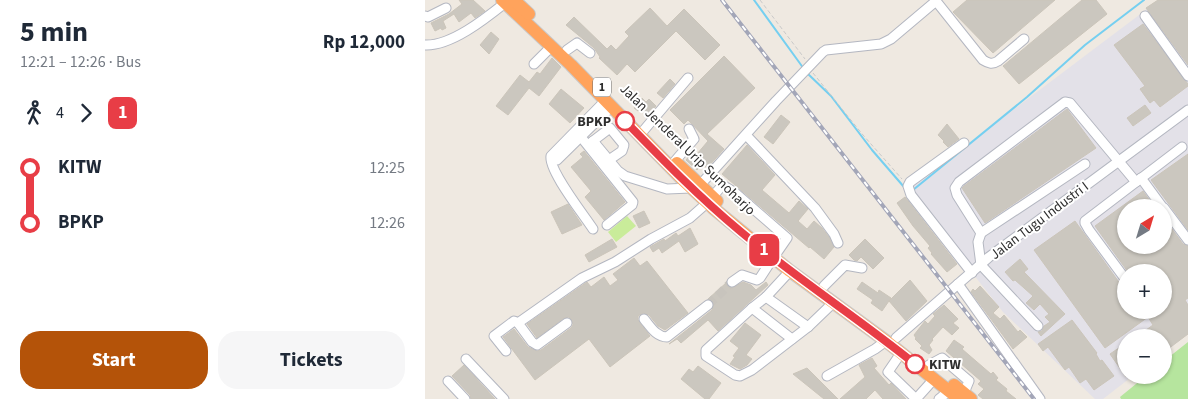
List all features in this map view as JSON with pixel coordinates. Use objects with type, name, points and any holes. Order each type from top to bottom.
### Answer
[{"type":"highway","name":"Jalan Jenderal Urip Sumoharjo","points":[[507,1],[551,47],[710,200],[775,255],[790,271],[833,302],[929,365],[961,396]]},
{"type":"highway","name":"Jalan Jenderal Urip Sumoharjo","points":[[507,1],[567,50],[675,161],[696,186]]},
{"type":"highway","name":"Jalan Jenderal Urip Sumoharjo","points":[[775,255],[824,286],[891,339],[901,353],[934,379],[961,396]]},
{"type":"street","points":[[606,162],[625,176],[667,189],[696,186],[826,50],[881,44],[891,39],[936,0],[983,60],[987,62],[994,63],[998,61],[1024,39]]},
{"type":"street","points":[[425,45],[435,45],[470,28],[507,1]]},
{"type":"street","points":[[425,16],[428,17],[444,4]]},
{"type":"street","points":[[1145,16],[1188,76]]},
{"type":"street","points":[[567,50],[577,43],[590,53]]},
{"type":"street","points":[[534,64],[551,47]]},
{"type":"street","points":[[644,130],[688,78]]},
{"type":"street","points":[[981,233],[957,195],[955,188],[959,182],[1065,102],[1070,103],[1118,160],[1156,199]]},
{"type":"street","points":[[557,160],[581,137],[609,103]]},
{"type":"street","points":[[593,229],[560,181],[550,161],[551,156],[609,103]]},
{"type":"street","name":"Jalan Tugu Industri I","points":[[827,376],[891,339],[989,257],[1188,110]]},
{"type":"street","points":[[590,143],[608,128],[623,143],[624,148],[606,162]]},
{"type":"street","points":[[675,161],[694,139],[689,129]]},
{"type":"street","points":[[746,135],[815,208],[834,234],[838,243]]},
{"type":"street","points":[[581,137],[590,143],[606,162],[633,202],[632,205],[607,225]]},
{"type":"street","points":[[965,143],[909,187],[972,273]]},
{"type":"street","points":[[1117,267],[1085,223],[1087,219],[1182,147]]},
{"type":"street","points":[[1038,326],[981,265],[978,242],[981,233],[1085,164]]},
{"type":"street","points":[[506,351],[494,336],[514,321],[517,323],[582,278],[615,262],[651,239],[690,218],[720,188],[725,186],[787,238],[760,278],[757,280],[741,275],[732,282]]},
{"type":"street","points":[[1173,220],[1188,240]]},
{"type":"street","points":[[824,286],[845,265],[863,268]]},
{"type":"street","points":[[790,271],[735,325],[711,343],[705,350],[707,356],[735,375],[740,376],[753,370],[808,328],[833,302]]},
{"type":"street","points":[[958,284],[1040,399]]},
{"type":"street","points":[[765,297],[808,328]]},
{"type":"street","points":[[644,319],[656,334],[663,338],[667,337],[708,304]]},
{"type":"street","points":[[753,308],[792,339]]},
{"type":"street","points":[[517,323],[532,342],[537,345],[567,323]]},
{"type":"street","points":[[901,353],[889,372],[916,399],[934,379]]},
{"type":"street","points":[[466,359],[504,399]]},
{"type":"street","points":[[448,381],[465,399]]},
{"type":"street","points":[[939,399],[961,396]]},
{"type":"path","points":[[760,0],[808,68],[909,187]]},
{"type":"shaded area","points":[[1159,0],[1188,0],[1188,334],[1172,347],[1172,329],[1117,329],[1117,384],[1122,384],[1103,399],[1095,399],[1003,312],[907,190]]},
{"type":"green space","points":[[627,216],[636,226],[616,242],[608,232]]},
{"type":"green space","points":[[1188,342],[1188,399],[1121,399],[1120,397],[1136,384],[1172,384],[1172,355]]},
{"type":"building","points":[[459,0],[473,0],[485,11],[475,18],[471,13],[459,22],[454,14],[443,21],[446,28],[435,31],[431,23],[449,14],[462,4]]},
{"type":"building","points":[[967,0],[1055,0],[993,53],[953,12]]},
{"type":"building","points":[[1082,0],[1096,0],[1107,14],[1019,84],[1003,66]]},
{"type":"building","points":[[1158,0],[1188,0],[1188,65],[1146,8]]},
{"type":"building","points":[[650,8],[667,26],[684,9],[720,45],[705,60],[676,31],[635,72],[627,64],[617,75],[599,58],[594,48],[566,25],[574,17],[607,49],[611,45],[616,50],[629,36],[625,32]]},
{"type":"building","points":[[1143,24],[1188,84],[1188,86],[1160,107],[1154,100],[1150,103],[1140,89],[1145,86],[1114,45]]},
{"type":"building","points":[[491,32],[499,39],[489,54],[480,45]]},
{"type":"building","points":[[724,56],[755,88],[707,134],[724,149],[707,168],[702,164],[697,170],[686,160],[693,151],[697,154],[708,141],[688,120],[684,124],[670,110]]},
{"type":"building","points":[[552,58],[561,67],[539,96],[529,88],[508,115],[496,106],[520,75],[529,82],[537,72],[540,74]]},
{"type":"building","points":[[670,79],[675,84],[663,98],[657,93]]},
{"type":"building","points":[[561,89],[584,108],[570,123],[549,104]]},
{"type":"building","points":[[642,98],[646,102],[649,99],[656,106],[649,115],[641,108],[638,111],[634,108]]},
{"type":"building","points":[[1145,105],[1151,113],[1133,126],[1127,118]]},
{"type":"building","points":[[1067,109],[1096,148],[985,223],[962,188]]},
{"type":"building","points":[[781,115],[790,122],[773,144],[764,137]]},
{"type":"building","points":[[947,124],[959,139],[948,147],[938,135]]},
{"type":"building","points":[[747,145],[775,175],[762,190],[789,213],[799,201],[808,209],[798,221],[807,229],[814,221],[829,237],[834,247],[824,259],[722,174]]},
{"type":"building","points":[[584,151],[625,202],[604,220],[585,197],[591,191],[571,167],[583,157],[580,154]]},
{"type":"building","points":[[1188,154],[1188,230],[1173,210],[1173,199],[1165,199],[1151,180]]},
{"type":"building","points":[[1143,191],[1149,199],[1132,199]]},
{"type":"building","points":[[905,197],[957,264],[947,272],[931,254],[928,248],[930,246],[897,203]]},
{"type":"building","points":[[568,204],[582,225],[562,234],[551,212]]},
{"type":"building","points":[[1117,210],[1117,254],[1173,254],[1173,230],[1183,244],[1188,246],[1188,298],[1185,300],[1188,305],[1188,334],[1172,346],[1172,329],[1147,329],[1153,325],[1149,319],[1172,319],[1172,264],[1122,264],[1095,226]]},
{"type":"building","points":[[644,211],[650,223],[639,228],[633,216]]},
{"type":"building","points":[[1075,221],[1117,279],[1117,319],[1145,319],[1131,329],[1117,329],[1117,339],[1105,348],[1034,250]]},
{"type":"building","points":[[690,228],[698,244],[685,252],[679,241],[662,253],[659,248],[653,252],[650,247],[664,239],[665,241],[676,233],[678,236]]},
{"type":"building","points":[[612,239],[617,247],[589,262],[585,255]]},
{"type":"building","points":[[865,239],[884,258],[873,269],[861,257],[857,261],[849,255]]},
{"type":"building","points":[[634,258],[640,266],[647,261],[688,313],[665,330],[658,326],[649,315],[643,313],[638,316],[638,320],[650,336],[610,367],[589,339],[535,380],[503,337],[514,329],[528,347],[537,351],[541,350],[571,328],[573,325],[572,320],[569,317],[564,318],[537,338],[527,324],[587,282],[591,287],[604,277],[610,286],[618,280],[613,274]]},
{"type":"building","points":[[1020,259],[1028,269],[1024,272],[1065,314],[1041,336],[1038,332],[1042,331],[1044,326],[1050,322],[1045,317],[1049,314],[1040,304],[1034,310],[1026,303],[1033,296],[1015,280],[1013,281],[1005,272]]},
{"type":"building","points":[[910,280],[927,301],[906,321],[889,301]]},
{"type":"building","points":[[743,282],[751,285],[756,290],[766,282],[768,285],[718,331],[708,320],[681,343],[677,339],[669,344],[712,310],[713,301],[708,299],[726,283],[727,286],[732,288]]},
{"type":"building","points":[[862,282],[878,293],[879,290],[891,298],[882,311],[871,303],[873,300],[857,289]]},
{"type":"building","points":[[980,286],[999,307],[993,313],[1000,319],[1004,315],[1018,332],[1020,330],[1027,337],[1013,349],[971,292]]},
{"type":"building","points":[[944,305],[958,319],[953,323],[959,328],[952,335],[943,327],[932,339],[929,345],[932,350],[929,354],[920,348],[922,346],[915,339],[914,335],[925,321],[928,324],[935,316],[933,314]]},
{"type":"building","points":[[1072,320],[1097,353],[1100,361],[1102,360],[1114,376],[1094,390],[1086,379],[1080,383],[1069,367],[1065,370],[1048,347],[1043,351],[1038,344]]},
{"type":"building","points":[[745,323],[761,335],[746,355],[752,359],[740,369],[730,364],[739,348],[730,341]]},
{"type":"building","points":[[954,340],[964,347],[962,349],[991,374],[993,372],[998,378],[996,380],[1016,399],[983,399],[978,395],[984,389],[978,384],[981,381],[946,351]]},
{"type":"building","points":[[1117,349],[1117,364],[1110,354]]},
{"type":"building","points":[[872,358],[877,366],[874,368],[889,385],[891,383],[906,399],[883,399],[875,390],[866,399],[840,399],[865,377],[859,365]]},
{"type":"building","points":[[464,365],[495,399],[471,399],[470,395],[452,376]]},
{"type":"building","points":[[698,366],[721,383],[709,399],[705,399],[681,379],[689,369],[693,372]]},
{"type":"building","points":[[807,368],[838,399],[824,399],[793,374]]},
{"type":"waterway","points":[[754,0],[804,69]]},
{"type":"waterway","points":[[913,190],[1027,97],[1085,45],[1144,0]]},
{"type":"waterway","points":[[807,73],[831,96],[872,150],[904,187]]},
{"type":"tunnel","points":[[708,305],[732,282]]},
{"type":"railway","points":[[722,0],[1034,399]]},
{"type":"bus line","name":"1","points":[[625,121],[691,188],[740,231],[790,271],[887,341],[915,364]]},
{"type":"place","name":"BPKP","points":[[625,121]]},
{"type":"place","name":"KITW","points":[[915,364]]}]
